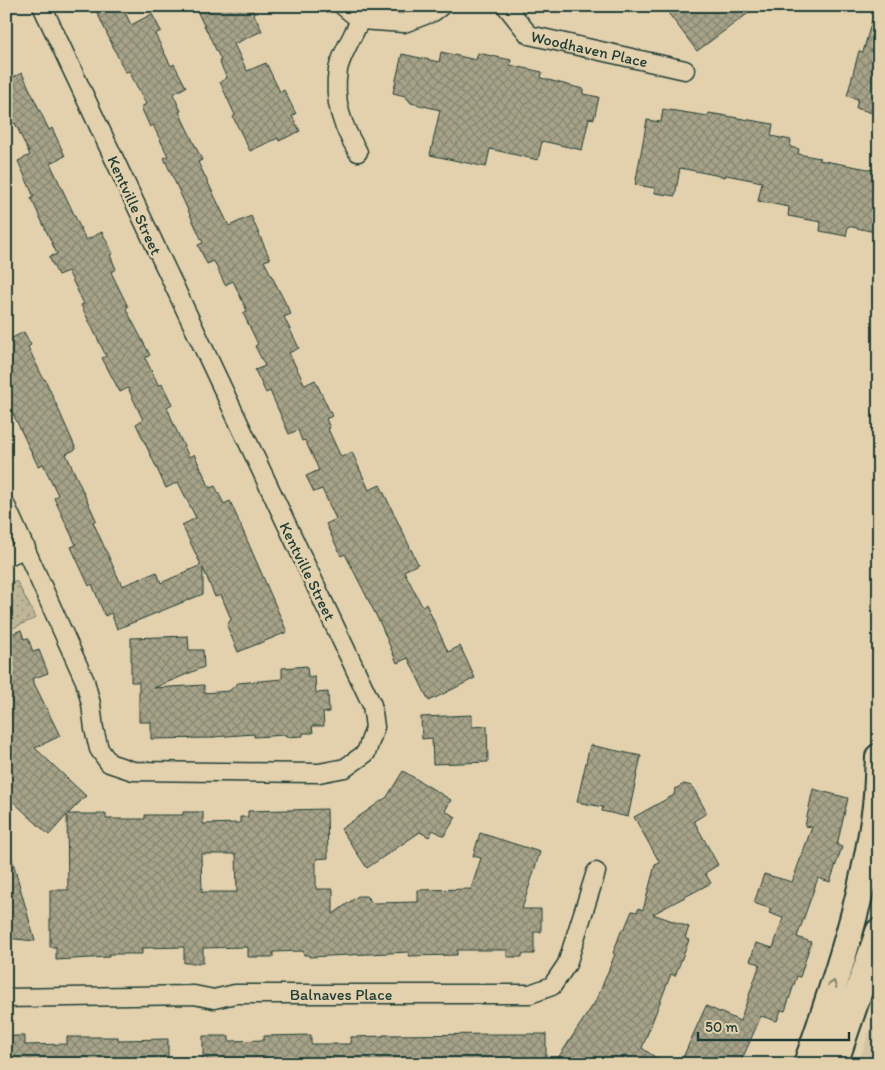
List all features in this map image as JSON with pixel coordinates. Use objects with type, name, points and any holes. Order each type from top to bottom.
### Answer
[{"type":"main road","points":[[807,1064],[838,972],[860,889],[876,806],[879,757]]},
{"type":"main road","points":[[834,1064],[879,932]]},
{"type":"street","name":"Kentville Street","points":[[6,506],[85,681],[99,749],[109,763],[133,772],[319,773],[345,768],[366,753],[375,727],[372,705],[42,6]]},
{"type":"street","points":[[343,6],[360,20],[404,23],[433,12],[441,6]]},
{"type":"street","name":"Woodhaven Place","points":[[506,6],[529,34],[685,70]]},
{"type":"street","points":[[358,152],[344,128],[337,104],[338,69],[360,20]]},
{"type":"street","points":[[6,558],[26,548]]},
{"type":"street","name":"Balnaves Place","points":[[6,998],[194,995],[214,999],[235,994],[530,994],[552,986],[566,964],[596,872]]},
{"type":"lane","points":[[875,1064],[879,1060]]},
{"type":"shaded area","points":[[6,581],[17,582],[36,618],[6,631]]},
{"type":"shaded area","points":[[876,1013],[879,1014],[879,1064],[858,1064]]},
{"type":"building","points":[[94,6],[122,6],[131,25],[152,14],[161,31],[155,34],[171,66],[174,64],[186,87],[173,94],[181,111],[179,112],[202,160],[198,162],[229,226],[251,216],[270,259],[264,261],[291,314],[284,317],[299,348],[289,353],[305,385],[315,380],[332,416],[326,419],[330,428],[328,429],[341,457],[352,452],[369,490],[380,485],[418,564],[404,571],[422,606],[426,604],[448,652],[460,646],[475,678],[429,701],[408,658],[397,663],[381,625],[345,554],[341,556],[326,524],[336,519],[322,489],[314,492],[306,476],[319,470],[305,440],[302,441],[298,430],[289,434],[270,391],[266,393],[255,370],[265,366],[255,346],[258,344],[243,313],[247,311],[233,281],[225,285],[214,261],[207,264],[198,245],[203,243],[164,158],[168,156],[153,125],[150,127],[141,107],[146,104],[129,71],[125,72]]},
{"type":"building","points":[[212,6],[250,6],[262,31],[234,44],[247,71],[266,63],[280,92],[284,90],[296,114],[292,116],[300,131],[279,141],[278,138],[250,151],[233,117],[235,115],[220,82],[227,78],[219,61],[221,60],[198,13]]},
{"type":"building","points":[[663,6],[758,6],[697,51]]},
{"type":"building","points":[[874,13],[879,13],[879,115],[856,108],[858,99],[847,96],[859,51],[863,52]]},
{"type":"building","points":[[441,52],[476,60],[478,53],[511,60],[510,65],[542,72],[541,78],[583,89],[583,94],[599,97],[594,119],[589,118],[582,150],[542,141],[538,160],[490,149],[486,167],[430,155],[440,110],[411,103],[405,96],[393,93],[402,54],[439,62]]},
{"type":"building","points":[[22,73],[49,130],[52,128],[65,156],[50,163],[86,240],[102,232],[113,254],[110,255],[116,269],[111,272],[128,307],[126,309],[150,355],[145,358],[159,386],[162,384],[172,404],[167,407],[174,425],[189,457],[194,454],[210,488],[215,486],[224,504],[230,501],[287,632],[238,652],[227,626],[231,619],[221,595],[215,597],[203,568],[203,594],[117,629],[111,613],[105,616],[92,584],[89,586],[71,547],[76,545],[54,498],[58,495],[43,464],[38,466],[6,399],[6,341],[24,332],[31,345],[28,347],[45,379],[76,449],[66,454],[96,520],[93,522],[122,586],[157,572],[161,583],[201,565],[182,525],[196,518],[178,482],[166,488],[136,424],[143,420],[128,388],[120,392],[102,358],[106,356],[81,305],[84,304],[68,271],[58,275],[49,257],[57,254],[31,198],[34,197],[18,161],[30,155],[15,123],[6,127],[6,80]]},
{"type":"building","points":[[663,109],[708,116],[709,113],[773,124],[771,136],[791,140],[790,147],[799,149],[798,154],[820,158],[819,160],[879,171],[879,233],[848,226],[846,236],[820,231],[821,222],[788,216],[789,207],[758,201],[762,182],[680,168],[675,196],[655,193],[655,188],[635,185],[647,120],[661,122]]},
{"type":"building","points":[[21,630],[24,639],[28,638],[33,652],[39,650],[48,673],[32,679],[60,736],[35,748],[86,796],[68,814],[106,814],[106,819],[145,819],[145,815],[183,815],[183,812],[203,812],[203,824],[240,823],[240,817],[248,817],[248,811],[327,809],[328,858],[316,859],[316,889],[333,889],[333,914],[358,896],[366,896],[373,903],[418,902],[418,890],[471,889],[481,858],[473,856],[480,833],[540,852],[522,909],[541,909],[541,932],[534,932],[534,954],[522,954],[522,957],[507,957],[507,950],[457,950],[457,955],[409,956],[409,952],[309,957],[309,955],[304,955],[303,951],[273,952],[273,957],[248,957],[248,947],[203,948],[203,963],[184,963],[184,947],[142,948],[142,954],[109,954],[109,957],[56,960],[56,947],[50,947],[50,890],[68,890],[67,815],[49,835],[6,795],[6,636]],"holes":[[[201,854],[236,854],[237,892],[202,892]]]},
{"type":"building","points":[[188,636],[189,650],[203,650],[204,667],[154,688],[204,685],[204,693],[229,691],[238,683],[282,679],[282,668],[307,666],[308,677],[315,677],[316,693],[328,692],[329,712],[323,713],[324,726],[312,726],[313,733],[303,733],[303,736],[254,737],[254,734],[213,738],[151,739],[151,722],[139,722],[139,682],[131,682],[131,638]]},
{"type":"building","points":[[472,715],[472,727],[487,726],[488,762],[433,764],[432,738],[422,739],[421,717]]},
{"type":"building","points":[[590,745],[641,756],[628,817],[602,811],[603,807],[577,802]]},
{"type":"building","points":[[403,771],[451,800],[445,811],[456,817],[444,836],[433,830],[429,837],[420,832],[367,868],[341,829],[387,797]]},
{"type":"building","points":[[684,784],[692,786],[707,813],[694,821],[718,865],[705,873],[711,883],[653,914],[689,927],[685,938],[689,940],[675,976],[671,974],[642,1048],[665,1064],[554,1064],[597,999],[615,954],[613,953],[622,929],[624,930],[632,911],[637,912],[639,908],[643,910],[655,865],[660,863],[634,817],[674,795],[675,789]]},
{"type":"building","points":[[813,789],[848,798],[837,845],[842,847],[830,882],[818,878],[797,937],[811,942],[800,977],[797,976],[785,1011],[781,1010],[777,1021],[761,1016],[740,1064],[680,1064],[706,1006],[740,1021],[760,964],[750,961],[756,943],[773,948],[783,918],[769,913],[771,909],[754,903],[764,874],[792,882],[812,827],[805,826]]},
{"type":"building","points":[[11,855],[35,941],[6,938],[6,856]]},
{"type":"building","points":[[546,1034],[546,1064],[207,1064],[207,1058],[203,1058],[203,1036],[229,1036],[229,1041],[264,1040],[264,1036],[311,1035],[311,1044],[351,1044],[351,1037],[383,1035]]},
{"type":"building","points":[[6,1036],[25,1036],[25,1045],[67,1044],[67,1037],[118,1037],[118,1040],[168,1039],[168,1064],[13,1064],[13,1058],[6,1058]]}]
